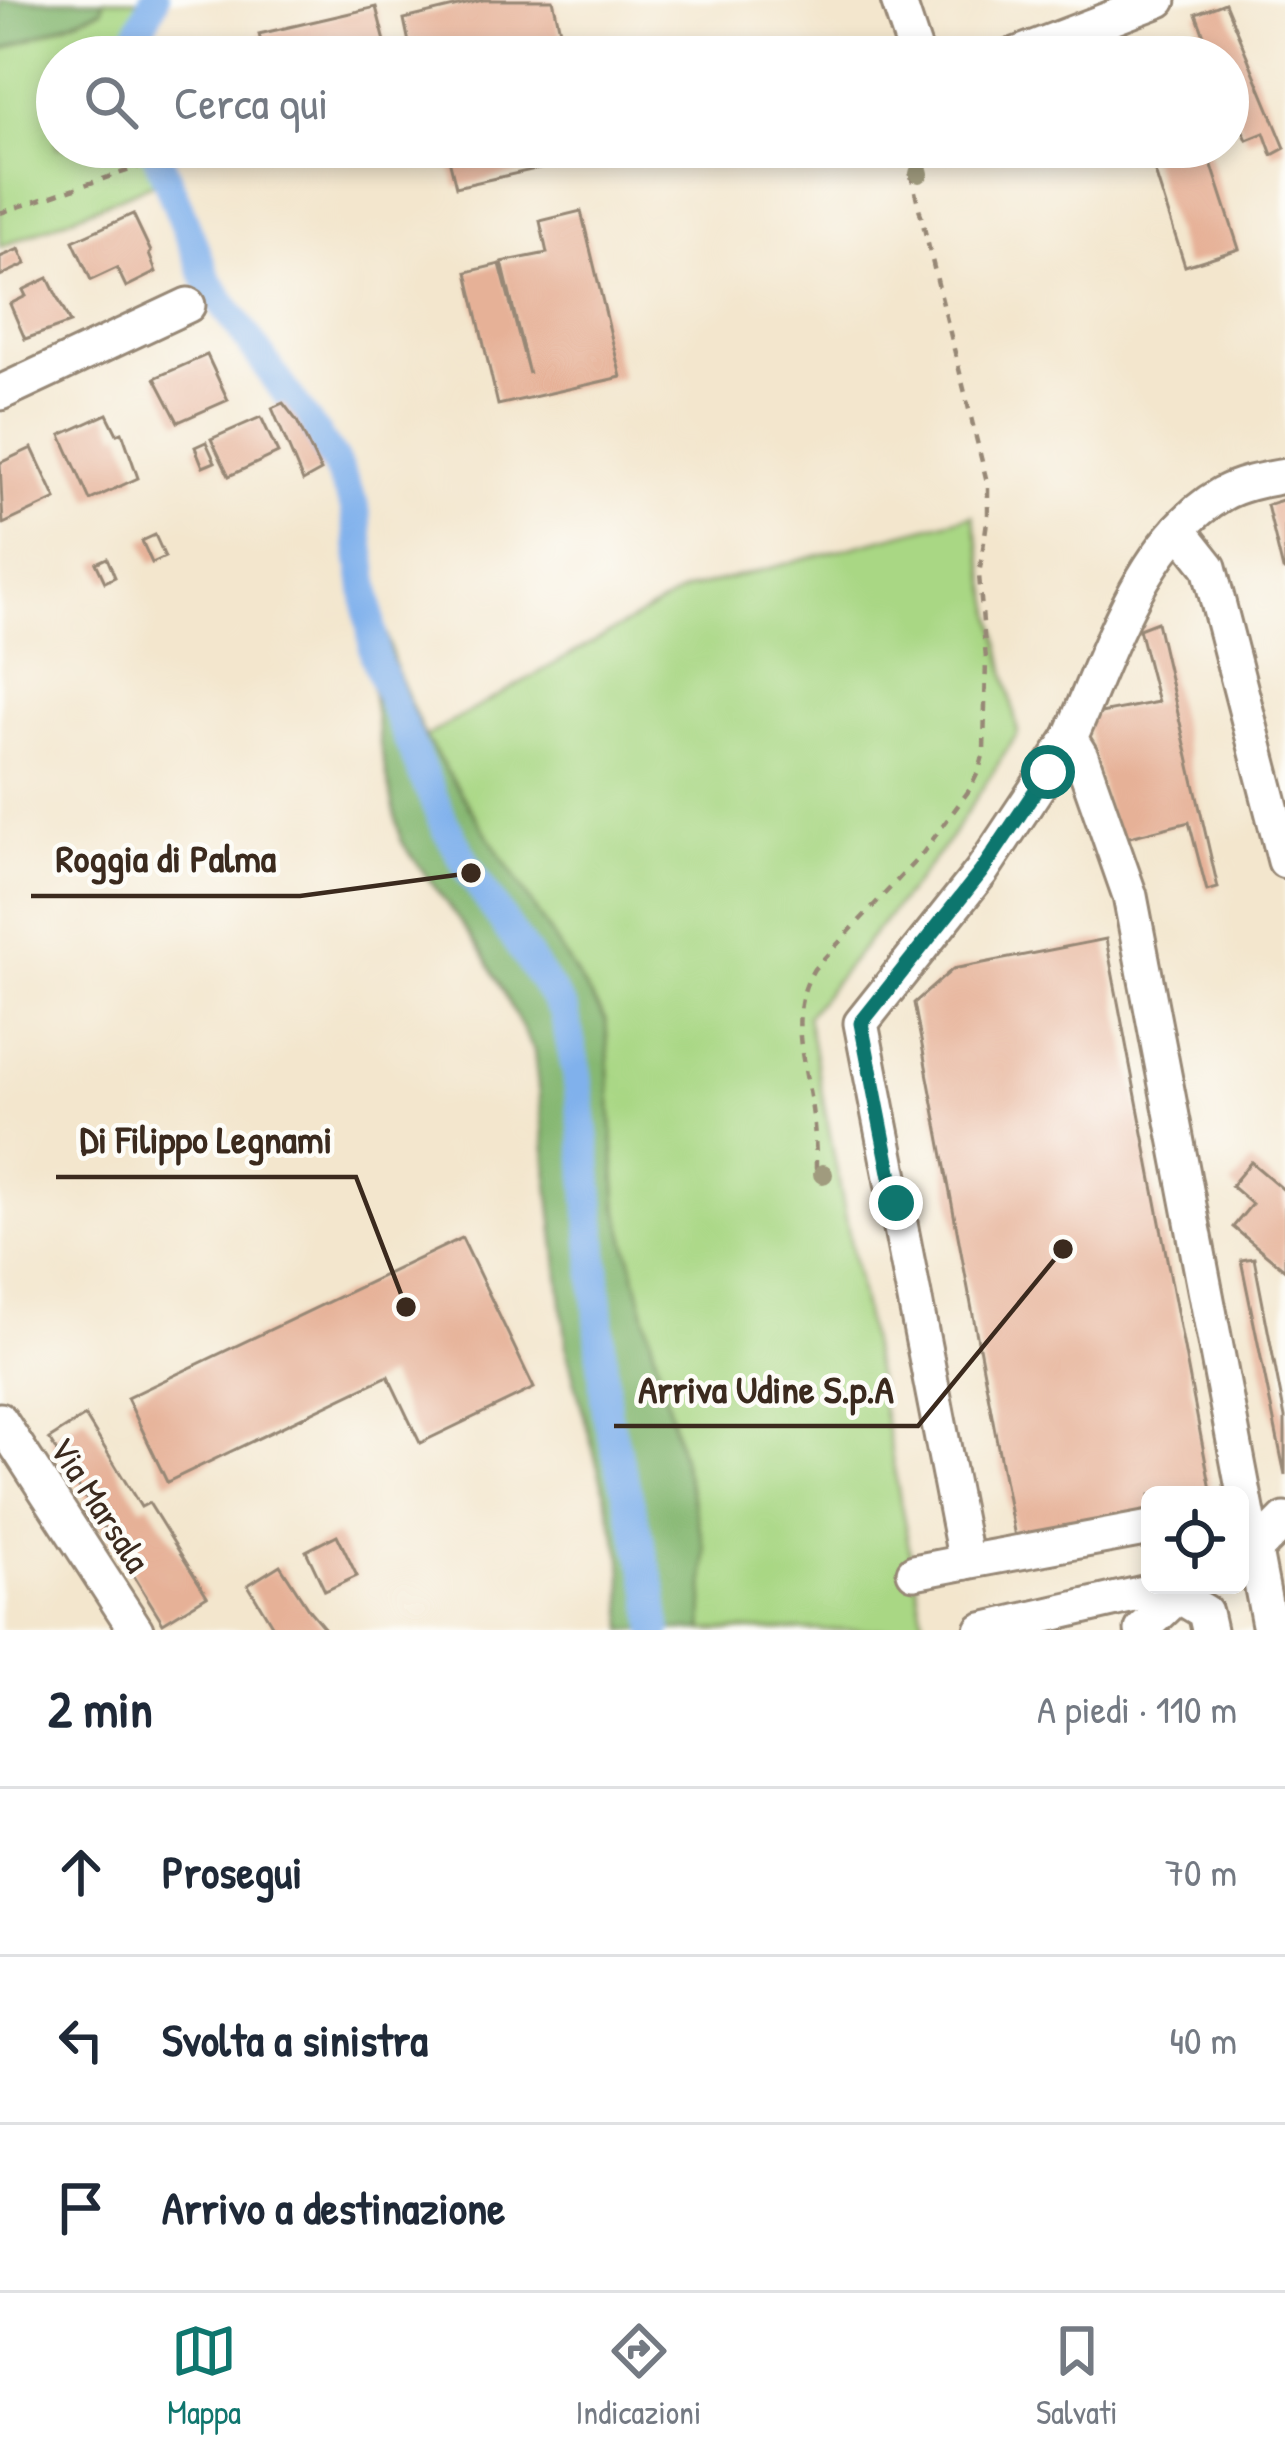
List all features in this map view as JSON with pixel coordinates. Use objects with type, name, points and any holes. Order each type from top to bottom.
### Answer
[{"type":"street","points":[[898,0],[910,36]]},
{"type":"street","points":[[1065,36],[1159,0]]},
{"type":"street","points":[[0,393],[188,305]]},
{"type":"street","points":[[966,1562],[861,1023],[981,872],[1070,738],[1142,581],[1179,529],[1219,495],[1243,484],[1285,476]]},
{"type":"street","points":[[1179,529],[1209,567],[1285,861]]},
{"type":"street","points":[[1070,738],[1081,756],[1130,896],[1241,1486]]},
{"type":"street","name":"Via Marsala","points":[[0,1420],[136,1630]]},
{"type":"street","points":[[1256,1549],[1285,1520]]},
{"type":"street","points":[[1249,1524],[1270,1630]]},
{"type":"street","points":[[914,1572],[1141,1530]]},
{"type":"street","points":[[982,1630],[1165,1588],[1205,1612],[1209,1630]]},
{"type":"street","points":[[1142,1630],[1178,1596]]},
{"type":"path","points":[[0,213],[137,168]]},
{"type":"path","points":[[816,1169],[810,1096],[798,1041],[803,987],[814,969],[922,854],[970,789],[984,752],[986,659],[979,575],[988,486],[909,168]]},
{"type":"green space","points":[[0,0],[104,0],[102,9],[0,51]]},
{"type":"green space","points":[[104,0],[149,0],[130,36],[37,36],[102,10]]},
{"type":"green space","points":[[36,37],[36,168],[151,168],[154,183],[0,247],[0,51]]},
{"type":"green space","points":[[973,515],[1018,733],[945,846],[807,1016],[925,1630],[703,1630],[705,1549],[617,1205],[606,1021],[425,737],[686,590]]},
{"type":"green space","points":[[386,634],[425,737],[606,1021],[617,1205],[705,1549],[703,1630],[624,1630],[622,1558],[568,1356],[534,1051],[483,953],[401,841],[367,655]]},
{"type":"building","points":[[483,0],[553,0],[561,36],[408,36],[404,19]]},
{"type":"building","points":[[1225,3],[1239,36],[1204,36],[1196,14]]},
{"type":"building","points":[[376,7],[384,36],[259,36]]},
{"type":"building","points":[[1249,61],[1285,148],[1272,155],[1264,133],[1249,139]]},
{"type":"building","points":[[451,168],[540,168],[456,187]]},
{"type":"building","points":[[1154,168],[1213,168],[1239,249],[1185,266]]},
{"type":"building","points":[[581,211],[621,377],[498,405],[467,272],[500,264],[529,374],[502,262],[547,253],[540,221]]},
{"type":"building","points":[[133,214],[156,272],[126,287],[117,268],[91,280],[73,241]]},
{"type":"building","points":[[19,249],[26,264],[0,276],[0,257]]},
{"type":"building","points":[[48,278],[70,323],[25,339],[10,304],[26,296],[23,290]]},
{"type":"building","points":[[207,355],[228,400],[178,422],[155,378]]},
{"type":"building","points":[[283,403],[321,471],[303,481],[272,408]]},
{"type":"building","points":[[107,414],[117,434],[122,432],[138,478],[90,500],[61,435]]},
{"type":"building","points":[[261,417],[278,453],[229,476],[211,439]]},
{"type":"building","points":[[206,442],[215,462],[203,467],[195,447]]},
{"type":"building","points":[[32,448],[56,499],[3,524],[0,463]]},
{"type":"building","points":[[1285,499],[1285,570],[1283,570],[1267,505]]},
{"type":"building","points":[[155,535],[165,557],[152,563],[142,541]]},
{"type":"building","points":[[107,558],[115,577],[105,582],[96,563]]},
{"type":"building","points":[[1157,622],[1218,888],[1207,891],[1189,822],[1114,841],[1085,716],[1158,702],[1139,629]]},
{"type":"building","points":[[1106,939],[1210,1486],[1141,1486],[1141,1513],[1015,1537],[914,1003],[953,969]]},
{"type":"building","points":[[1251,1162],[1285,1191],[1285,1270],[1233,1227],[1252,1204],[1231,1186]]},
{"type":"building","points":[[462,1238],[534,1388],[420,1443],[388,1376],[167,1482],[127,1398]]},
{"type":"building","points":[[1254,1258],[1285,1418],[1285,1475],[1241,1260]]},
{"type":"building","points":[[85,1416],[141,1507],[149,1503],[207,1596],[163,1623],[49,1439]]},
{"type":"building","points":[[337,1535],[357,1576],[325,1591],[306,1551]]},
{"type":"building","points":[[280,1565],[326,1630],[275,1630],[248,1585]]},
{"type":"waterway","points":[[138,36],[154,0]]},
{"type":"waterway","points":[[162,168],[208,282],[335,462],[355,507],[375,657],[393,704],[443,821],[471,873],[564,1012],[587,1159],[606,1411],[652,1589],[657,1630]]},
{"type":"place","name":"Roggia di Palma","points":[[471,873]]},
{"type":"place","name":"Arriva Udine S.p.A","points":[[1063,1249]]},
{"type":"place","name":"Di Filippo Legnami","points":[[406,1307]]},
{"type":"route","points":[[896,1203],[861,1023],[981,872],[1048,772]]}]
